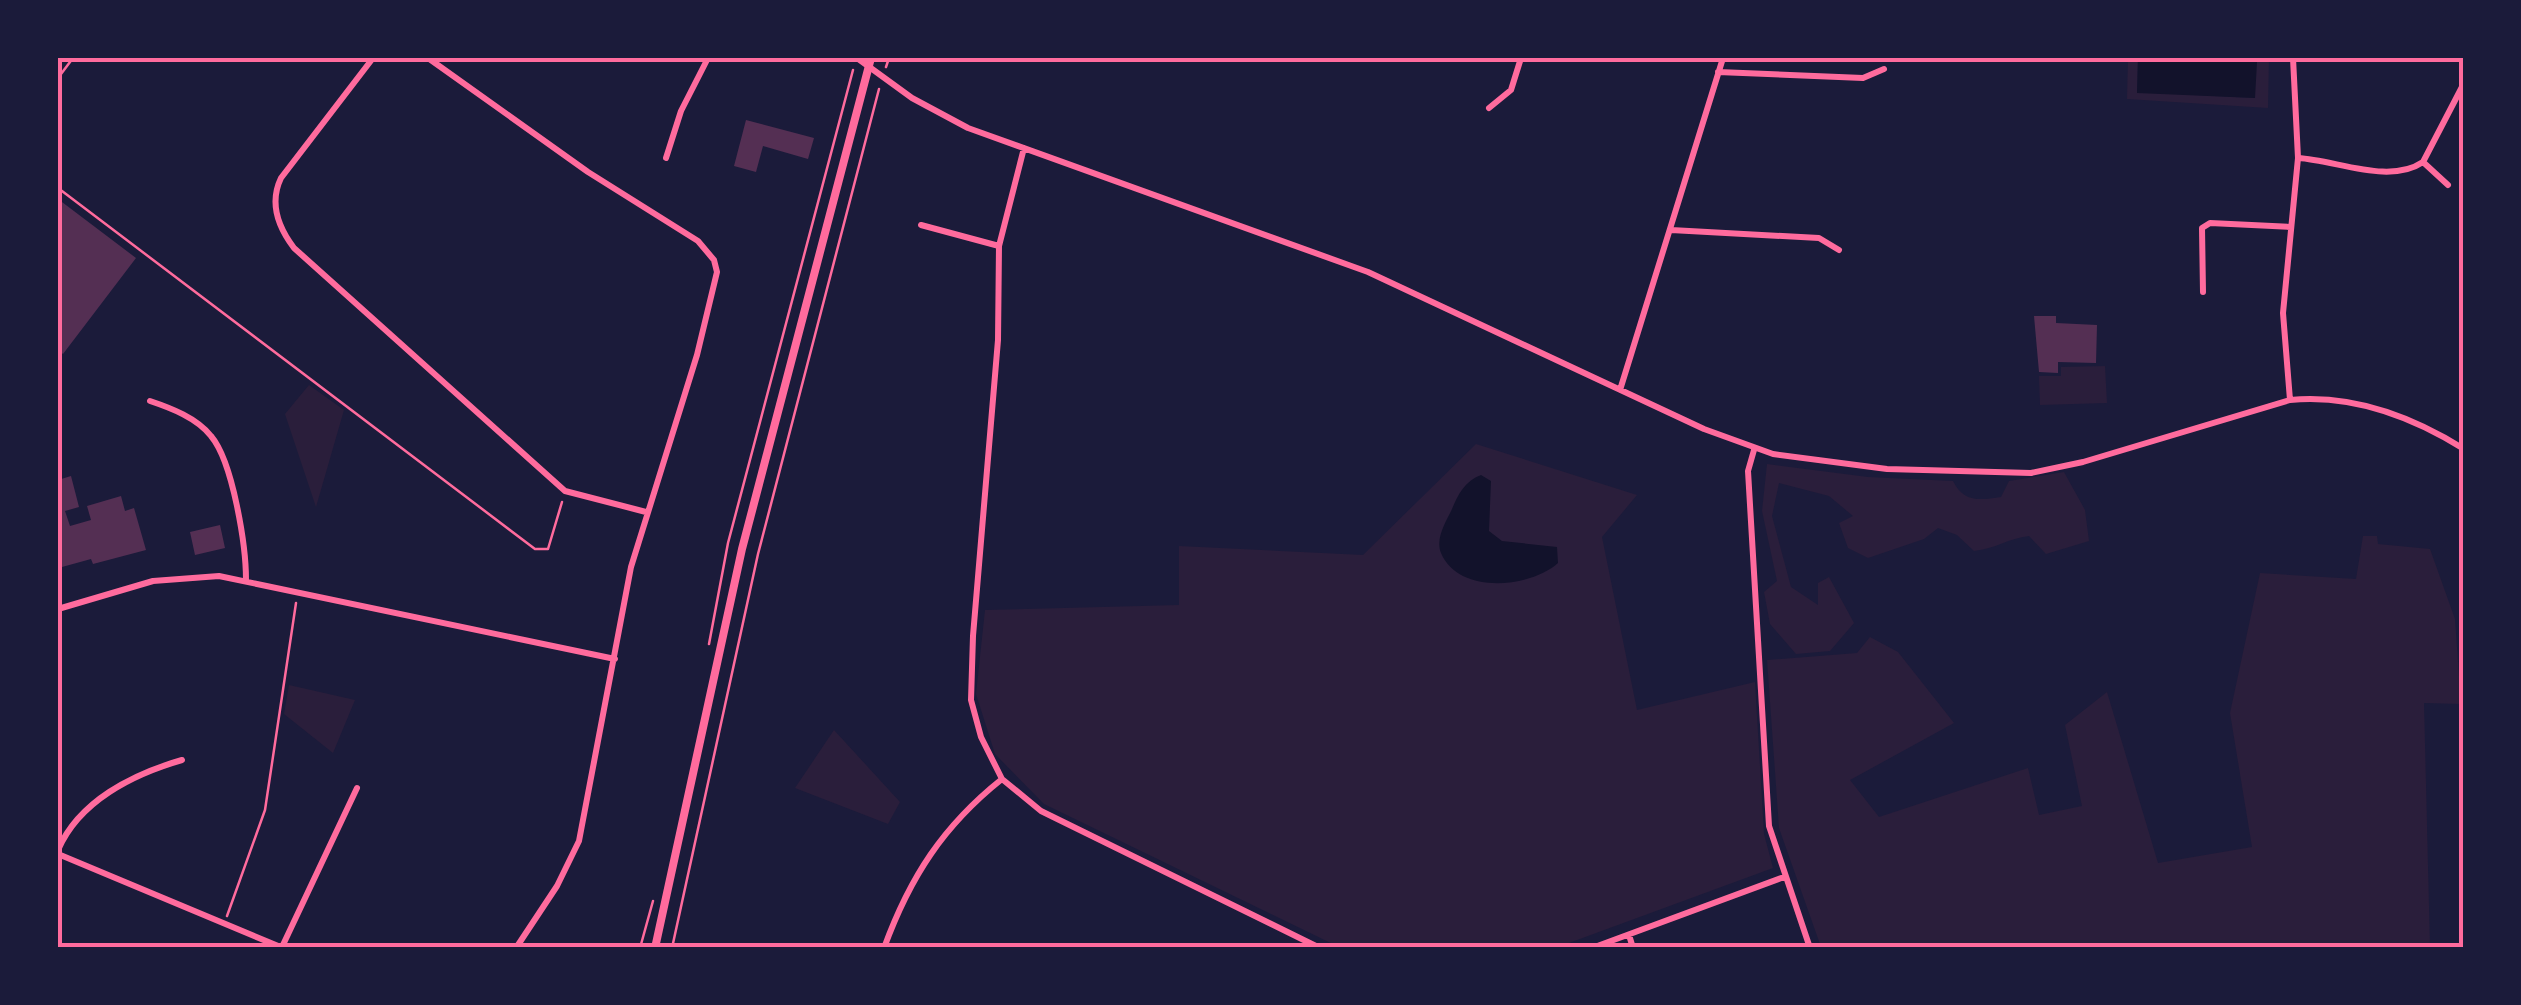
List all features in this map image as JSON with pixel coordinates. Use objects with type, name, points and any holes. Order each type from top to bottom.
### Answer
[{"type":"street","points":[[373,58],[281,178],[276,199],[281,232],[294,248],[565,491],[646,512]]},
{"type":"street","points":[[428,58],[588,172],[698,241],[714,260],[716,286],[646,512],[579,841],[557,886],[516,948]]},
{"type":"street","points":[[666,158],[682,111],[708,58]]},
{"type":"street","points":[[857,58],[870,62],[940,114],[1024,148],[1350,264],[1754,450],[1843,466],[2031,473],[2101,458],[2290,400],[2324,399],[2372,407],[2432,430],[2464,449]]},
{"type":"street","points":[[1490,108],[1510,90],[1522,58]]},
{"type":"street","points":[[1620,390],[1723,58]]},
{"type":"street","points":[[2290,400],[2283,312],[2298,158],[2294,58]]},
{"type":"street","points":[[655,948],[742,548],[870,62]]},
{"type":"street","points":[[1718,72],[1863,78],[1884,69]]},
{"type":"street","points":[[2298,158],[2395,172],[2423,162],[2463,85]]},
{"type":"street","points":[[1024,148],[999,246],[998,340],[972,636],[972,700],[980,736],[1002,779],[1041,812],[1320,948]]},
{"type":"street","points":[[2423,162],[2448,185]]},
{"type":"street","points":[[2203,292],[2202,228],[2210,223],[2291,227]]},
{"type":"street","points":[[921,225],[999,246]]},
{"type":"street","points":[[1670,230],[1819,238],[1840,250]]},
{"type":"street","points":[[150,401],[200,425],[221,451],[246,553],[246,580]]},
{"type":"street","points":[[1754,450],[1748,471],[1769,826],[1810,948]]},
{"type":"street","points":[[58,610],[171,577],[246,580],[614,659]]},
{"type":"street","points":[[182,760],[130,778],[74,822],[58,852],[283,947],[358,788]]},
{"type":"street","points":[[884,948],[929,850],[946,829],[1002,779]]},
{"type":"street","points":[[1592,948],[1784,877]]},
{"type":"street","points":[[1629,934],[1633,948]]},
{"type":"path","points":[[58,78],[73,58]]},
{"type":"path","points":[[886,66],[889,58]]},
{"type":"path","points":[[672,948],[758,554],[879,91]]},
{"type":"path","points":[[58,188],[534,549],[548,549],[552,542],[565,491]]},
{"type":"path","points":[[225,922],[264,810],[298,591]]},
{"type":"shaded area","points":[[2128,58],[2138,58],[2137,92],[2254,98],[2256,62],[2154,58],[2269,58],[2268,108],[2127,99]]},
{"type":"shaded area","points":[[2138,58],[2257,62],[2255,98],[2137,93]]},
{"type":"shaded area","points":[[2105,366],[2107,403],[2040,405],[2039,376],[2061,376],[2061,367]]},
{"type":"shaded area","points":[[309,385],[344,410],[316,507],[285,414]]},
{"type":"shaded area","points":[[1476,444],[1637,495],[1602,537],[1637,710],[1755,682],[1764,834],[1773,868],[1558,947],[1339,947],[1044,804],[995,754],[976,694],[985,610],[1179,605],[1179,546],[1363,555]]},
{"type":"shaded area","points":[[1767,464],[1868,477],[1953,481],[1967,497],[1979,499],[2001,497],[2009,481],[2064,472],[2085,510],[2089,541],[2046,554],[2029,536],[1974,551],[1957,535],[1938,528],[1924,539],[1868,558],[1848,548],[1839,523],[1853,516],[1829,496],[1779,483],[1772,516],[1791,587],[1818,605],[1818,583],[1829,577],[1854,623],[1830,651],[1796,654],[1770,624],[1764,592],[1777,581],[1762,511]]},
{"type":"shaded area","points":[[1481,475],[1491,481],[1489,531],[1502,541],[1557,547],[1558,563],[1531,578],[1496,583],[1463,576],[1450,567],[1441,553],[1442,530],[1463,489]]},
{"type":"shaded area","points":[[2363,536],[2377,536],[2378,544],[2430,549],[2455,619],[2461,704],[2424,703],[2430,947],[1821,947],[1779,828],[1767,660],[1857,653],[1870,637],[1898,652],[1954,723],[1850,780],[1879,817],[2028,768],[2039,815],[2082,806],[2065,725],[2107,692],[2158,863],[2252,847],[2230,713],[2260,573],[2356,579]]},
{"type":"shaded area","points":[[289,685],[355,700],[333,753],[284,714]]},
{"type":"shaded area","points":[[834,730],[900,802],[888,824],[795,788]]},
{"type":"building","points":[[746,120],[814,138],[808,159],[763,146],[756,172],[734,166]]},
{"type":"building","points":[[58,199],[136,258],[63,354],[58,350]]},
{"type":"building","points":[[2034,316],[2056,316],[2056,323],[2097,325],[2096,363],[2058,362],[2058,373],[2039,372]]},
{"type":"building","points":[[71,476],[79,507],[65,511],[70,526],[91,520],[87,506],[121,496],[125,511],[134,508],[146,550],[93,564],[91,559],[62,567],[58,551],[58,480]]},
{"type":"building","points":[[220,525],[225,548],[195,555],[190,532]]}]
